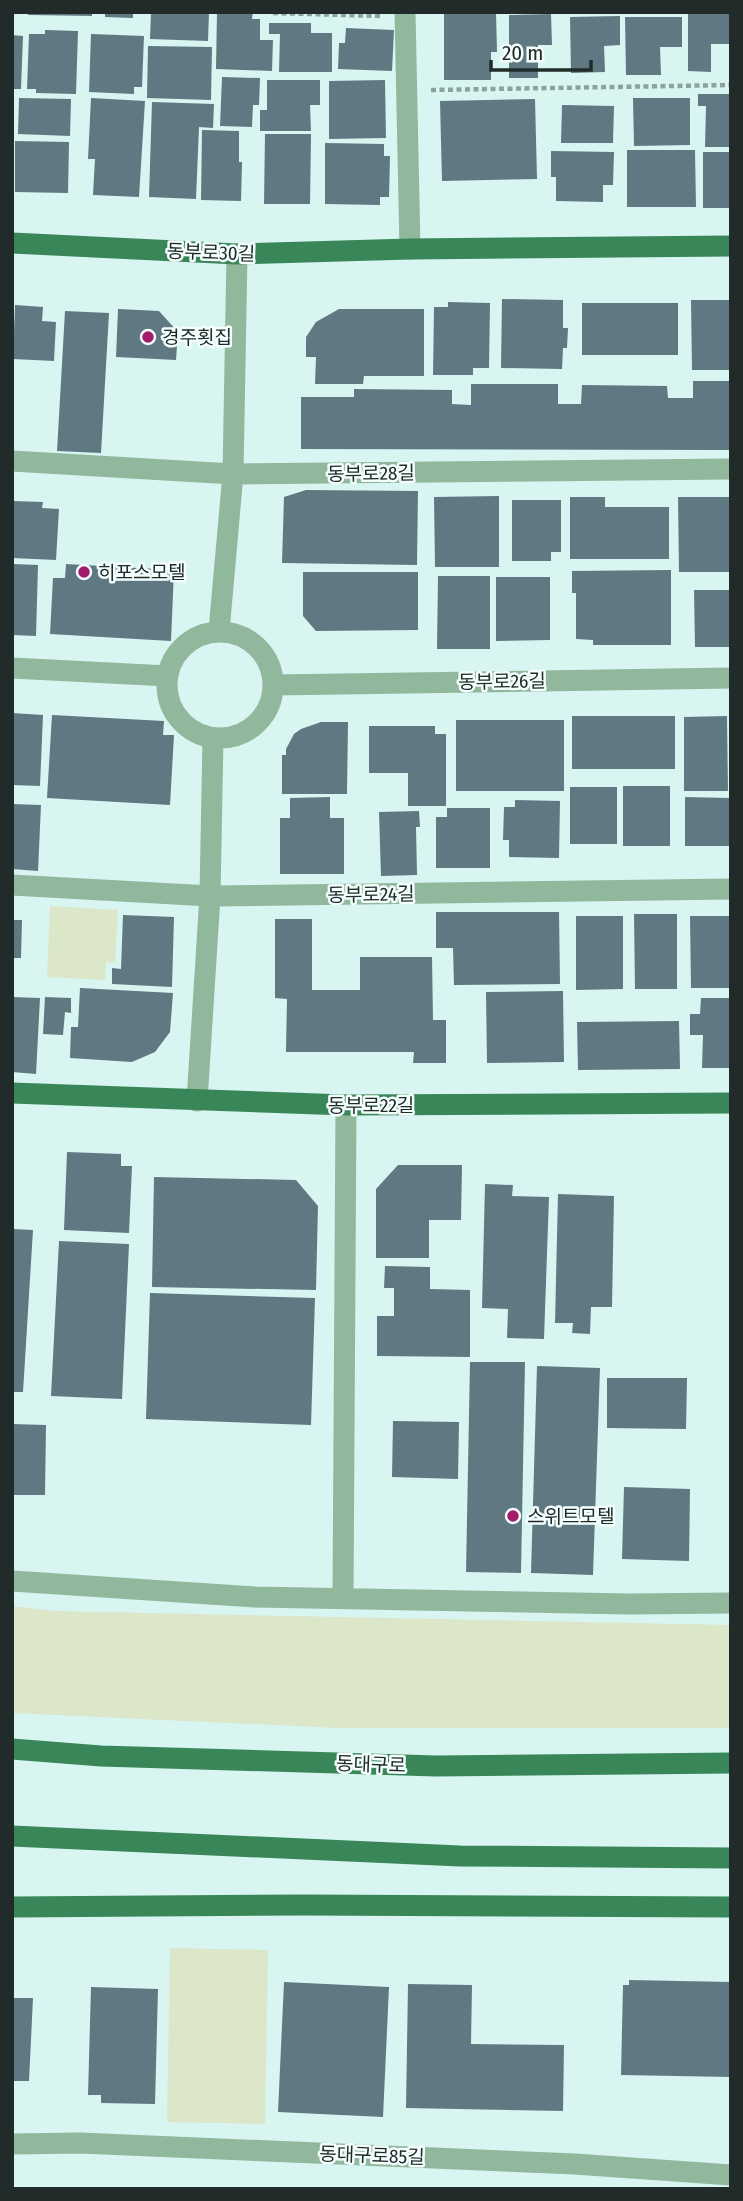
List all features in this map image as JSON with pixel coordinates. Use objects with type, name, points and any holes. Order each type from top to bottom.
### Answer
[{"type":"main road","name":"동부로30길","points":[[12,243],[237,254],[410,249],[731,246]]},
{"type":"main road","name":"동부로22길","points":[[12,1093],[346,1105],[731,1103]]},
{"type":"main road","name":"동대구로","points":[[12,1749],[101,1756],[436,1766],[731,1763]]},
{"type":"main road","points":[[12,1836],[460,1856],[731,1858]]},
{"type":"main road","points":[[12,1907],[731,1907]]},
{"type":"street","points":[[405,15],[410,249]]},
{"type":"street","points":[[219,631],[233,474],[237,254]]},
{"type":"street","name":"동부로28길","points":[[12,461],[233,474],[731,469]]},
{"type":"street","points":[[219,631],[250,641],[261,651],[270,665],[274,685],[267,712],[257,724],[244,733],[229,738],[213,738],[197,733],[183,723],[173,709],[168,693],[168,676],[174,659],[185,645],[201,635],[219,631]]},
{"type":"street","points":[[12,668],[168,676]]},
{"type":"street","name":"동부로26길","points":[[274,685],[731,678]]},
{"type":"street","points":[[197,1101],[210,896],[213,738]]},
{"type":"street","name":"동부로24길","points":[[12,885],[210,896],[731,889]]},
{"type":"street","points":[[343,1598],[346,1105]]},
{"type":"street","points":[[12,1581],[255,1597],[631,1604],[731,1603]]},
{"type":"street","name":"동대구로85길","points":[[12,2144],[80,2143],[548,2163],[731,2175]]},
{"type":"path","points":[[273,13],[405,15]]},
{"type":"path","points":[[406,90],[731,85]]},
{"type":"green space","points":[[50,906],[118,910],[115,963],[106,962],[105,980],[47,977]]},
{"type":"green space","points":[[12,1606],[54,1611],[731,1625],[731,1728],[340,1728],[12,1713]]},
{"type":"green space","points":[[170,1948],[268,1950],[265,2124],[167,2122]]},
{"type":"building","points":[[28,12],[92,12],[92,16],[28,15]]},
{"type":"building","points":[[105,12],[133,12],[133,18],[105,17]]},
{"type":"building","points":[[151,12],[209,12],[208,41],[150,39]]},
{"type":"building","points":[[217,12],[253,12],[252,19],[260,19],[260,40],[273,40],[272,71],[216,69]]},
{"type":"building","points":[[444,12],[496,12],[497,52],[491,52],[491,80],[444,80]]},
{"type":"building","points":[[688,12],[731,12],[731,44],[711,44],[711,72],[688,71]]},
{"type":"building","points":[[551,14],[552,45],[538,45],[538,78],[509,78],[509,15]]},
{"type":"building","points":[[620,16],[620,45],[604,46],[605,72],[571,73],[570,17]]},
{"type":"building","points":[[625,17],[682,17],[682,47],[660,47],[661,75],[626,75]]},
{"type":"building","points":[[269,23],[311,23],[311,33],[332,33],[332,72],[279,72],[280,34],[269,34]]},
{"type":"building","points":[[346,28],[394,30],[392,71],[338,69],[339,43],[345,43]]},
{"type":"building","points":[[45,30],[78,31],[76,94],[36,93],[36,89],[27,89],[29,34],[45,34]]},
{"type":"building","points":[[91,34],[144,36],[142,87],[134,87],[134,94],[89,92]]},
{"type":"building","points":[[12,35],[23,36],[21,89],[12,89]]},
{"type":"building","points":[[148,46],[212,47],[211,100],[147,98]]},
{"type":"building","points":[[222,77],[260,78],[259,105],[253,105],[252,127],[220,126]]},
{"type":"building","points":[[267,80],[320,80],[320,105],[310,105],[311,131],[260,131],[260,110],[267,110]]},
{"type":"building","points":[[385,80],[386,138],[329,139],[329,81]]},
{"type":"building","points":[[698,94],[731,94],[731,147],[705,147],[706,106],[698,106]]},
{"type":"building","points":[[19,98],[71,99],[70,136],[18,134]]},
{"type":"building","points":[[91,98],[145,101],[139,197],[93,195],[95,159],[88,159]]},
{"type":"building","points":[[633,98],[690,98],[690,145],[634,146]]},
{"type":"building","points":[[535,99],[537,179],[442,181],[440,101]]},
{"type":"building","points":[[152,102],[214,104],[213,128],[199,127],[196,199],[149,197]]},
{"type":"building","points":[[562,105],[614,106],[613,143],[561,143]]},
{"type":"building","points":[[202,130],[239,131],[239,162],[242,162],[241,201],[201,200]]},
{"type":"building","points":[[265,134],[311,134],[310,204],[264,204]]},
{"type":"building","points":[[15,141],[69,142],[68,193],[15,192]]},
{"type":"building","points":[[325,143],[384,144],[384,156],[390,156],[389,197],[380,197],[380,205],[325,204]]},
{"type":"building","points":[[627,150],[695,150],[696,207],[627,207]]},
{"type":"building","points":[[551,151],[614,152],[613,185],[603,185],[603,202],[556,201],[556,177],[551,177]]},
{"type":"building","points":[[703,152],[731,152],[731,208],[703,208]]},
{"type":"building","points":[[502,299],[563,300],[563,328],[568,328],[562,369],[501,368]]},
{"type":"building","points":[[691,300],[731,300],[731,370],[692,370]]},
{"type":"building","points":[[448,302],[490,303],[489,368],[473,368],[473,375],[433,375],[434,307],[448,307]]},
{"type":"building","points":[[582,303],[678,303],[678,355],[582,355]]},
{"type":"building","points":[[15,305],[43,307],[42,321],[56,322],[54,361],[13,359]]},
{"type":"building","points":[[118,309],[159,311],[178,332],[176,360],[116,357]]},
{"type":"building","points":[[339,309],[424,309],[424,376],[364,376],[363,384],[315,384],[316,357],[306,357],[306,337],[316,322]]},
{"type":"building","points":[[65,311],[109,313],[101,453],[57,451]]},
{"type":"building","points":[[693,381],[731,381],[731,450],[301,449],[301,397],[354,397],[354,389],[452,390],[452,404],[471,405],[471,384],[558,384],[558,404],[581,404],[582,385],[667,386],[668,398],[693,398]]},
{"type":"building","points":[[306,490],[418,491],[417,565],[282,563],[284,497]]},
{"type":"building","points":[[499,496],[499,567],[435,567],[434,497]]},
{"type":"building","points":[[570,497],[605,497],[605,507],[669,507],[669,559],[570,559]]},
{"type":"building","points":[[678,497],[729,497],[729,572],[679,572]]},
{"type":"building","points":[[512,500],[561,500],[561,552],[551,552],[551,561],[512,561]]},
{"type":"building","points":[[12,501],[43,502],[42,508],[59,509],[56,560],[12,558]]},
{"type":"building","points":[[12,564],[38,565],[36,636],[12,635]]},
{"type":"building","points":[[66,564],[174,570],[171,641],[50,634],[53,578],[65,578]]},
{"type":"building","points":[[671,570],[671,645],[593,645],[593,640],[576,639],[576,593],[572,593],[572,571]]},
{"type":"building","points":[[303,572],[418,572],[418,630],[316,631],[303,616]]},
{"type":"building","points":[[438,576],[490,576],[490,649],[437,649]]},
{"type":"building","points":[[496,577],[550,577],[550,640],[496,641]]},
{"type":"building","points":[[694,590],[731,590],[731,647],[695,647]]},
{"type":"building","points":[[12,713],[43,715],[40,786],[12,785]]},
{"type":"building","points":[[52,715],[164,721],[163,735],[174,735],[170,805],[47,798]]},
{"type":"building","points":[[572,716],[675,716],[675,769],[572,769]]},
{"type":"building","points":[[727,716],[728,791],[684,791],[684,717]]},
{"type":"building","points":[[456,720],[564,720],[564,791],[456,791]]},
{"type":"building","points":[[321,722],[348,722],[347,794],[282,794],[282,755],[286,755],[286,749],[294,734]]},
{"type":"building","points":[[369,726],[435,726],[435,734],[446,734],[446,806],[408,806],[408,773],[369,773]]},
{"type":"building","points":[[623,786],[670,786],[670,846],[623,846]]},
{"type":"building","points":[[570,787],[617,787],[617,844],[570,844]]},
{"type":"building","points":[[330,797],[330,818],[344,818],[344,874],[280,874],[280,818],[290,818],[290,798]]},
{"type":"building","points":[[685,797],[731,798],[731,846],[685,846]]},
{"type":"building","points":[[515,800],[560,801],[559,858],[509,857],[509,840],[503,840],[504,807],[515,807]]},
{"type":"building","points":[[12,804],[41,805],[38,871],[12,869]]},
{"type":"building","points":[[447,808],[490,808],[490,868],[436,868],[436,817],[447,817]]},
{"type":"building","points":[[419,811],[420,827],[416,827],[417,875],[381,876],[379,812]]},
{"type":"building","points":[[436,912],[559,912],[560,984],[454,985],[453,948],[436,948]]},
{"type":"building","points":[[634,914],[677,914],[677,989],[635,989]]},
{"type":"building","points":[[123,915],[174,917],[172,987],[112,984],[112,968],[121,969]]},
{"type":"building","points":[[576,916],[623,916],[623,989],[576,990]]},
{"type":"building","points":[[690,916],[731,916],[731,988],[691,988]]},
{"type":"building","points":[[275,919],[312,919],[312,990],[360,990],[360,957],[432,957],[433,1020],[446,1020],[446,1063],[413,1063],[414,1052],[286,1052],[287,999],[275,998]]},
{"type":"building","points":[[12,920],[22,920],[21,958],[12,958]]},
{"type":"building","points":[[80,988],[173,993],[170,1032],[155,1052],[132,1062],[70,1058],[71,1027],[78,1027]]},
{"type":"building","points":[[563,991],[564,1062],[487,1063],[486,992]]},
{"type":"building","points":[[12,997],[40,998],[36,1074],[12,1072]]},
{"type":"building","points":[[45,997],[71,998],[71,1013],[65,1012],[63,1035],[43,1034]]},
{"type":"building","points":[[701,998],[731,998],[731,1068],[702,1068],[703,1035],[690,1035],[690,1014],[700,1014]]},
{"type":"building","points":[[679,1021],[680,1069],[578,1070],[577,1022]]},
{"type":"building","points":[[67,1152],[121,1154],[121,1166],[132,1166],[129,1233],[64,1230]]},
{"type":"building","points":[[398,1165],[462,1165],[461,1220],[429,1220],[429,1258],[376,1258],[376,1189]]},
{"type":"building","points":[[154,1177],[296,1180],[318,1206],[316,1290],[152,1287]]},
{"type":"building","points":[[485,1184],[513,1185],[512,1196],[549,1197],[544,1339],[507,1338],[508,1309],[482,1308]]},
{"type":"building","points":[[558,1194],[614,1196],[612,1307],[591,1307],[590,1334],[572,1333],[573,1323],[555,1323]]},
{"type":"building","points":[[12,1229],[33,1230],[23,1392],[12,1392]]},
{"type":"building","points":[[59,1241],[129,1244],[122,1399],[51,1396]]},
{"type":"building","points":[[385,1266],[430,1267],[430,1289],[470,1290],[470,1357],[377,1356],[377,1316],[394,1316],[394,1288],[384,1288]]},
{"type":"building","points":[[150,1293],[315,1298],[311,1425],[146,1419]]},
{"type":"building","points":[[470,1362],[525,1362],[521,1573],[466,1572]]},
{"type":"building","points":[[537,1366],[600,1368],[593,1575],[531,1573]]},
{"type":"building","points":[[607,1378],[687,1378],[686,1429],[607,1428]]},
{"type":"building","points":[[393,1421],[459,1422],[458,1479],[392,1477]]},
{"type":"building","points":[[12,1424],[46,1425],[45,1495],[12,1495]]},
{"type":"building","points":[[624,1487],[690,1489],[689,1561],[622,1559]]},
{"type":"building","points":[[629,1980],[731,1982],[731,2077],[621,2075],[623,1985],[629,1985]]},
{"type":"building","points":[[284,1982],[389,1987],[383,2117],[278,2112]]},
{"type":"building","points":[[408,1984],[472,1985],[471,2044],[564,2045],[563,2111],[406,2108]]},
{"type":"building","points":[[91,1987],[158,1989],[155,2104],[101,2103],[101,2095],[88,2095]]},
{"type":"building","points":[[12,1998],[33,1998],[29,2081],[12,2081]]},
{"type":"place","name":"경주횟집","points":[[148,337]]},
{"type":"place","name":"히포스모텔","points":[[84,572]]},
{"type":"place","name":"스위트모텔","points":[[513,1516]]}]
